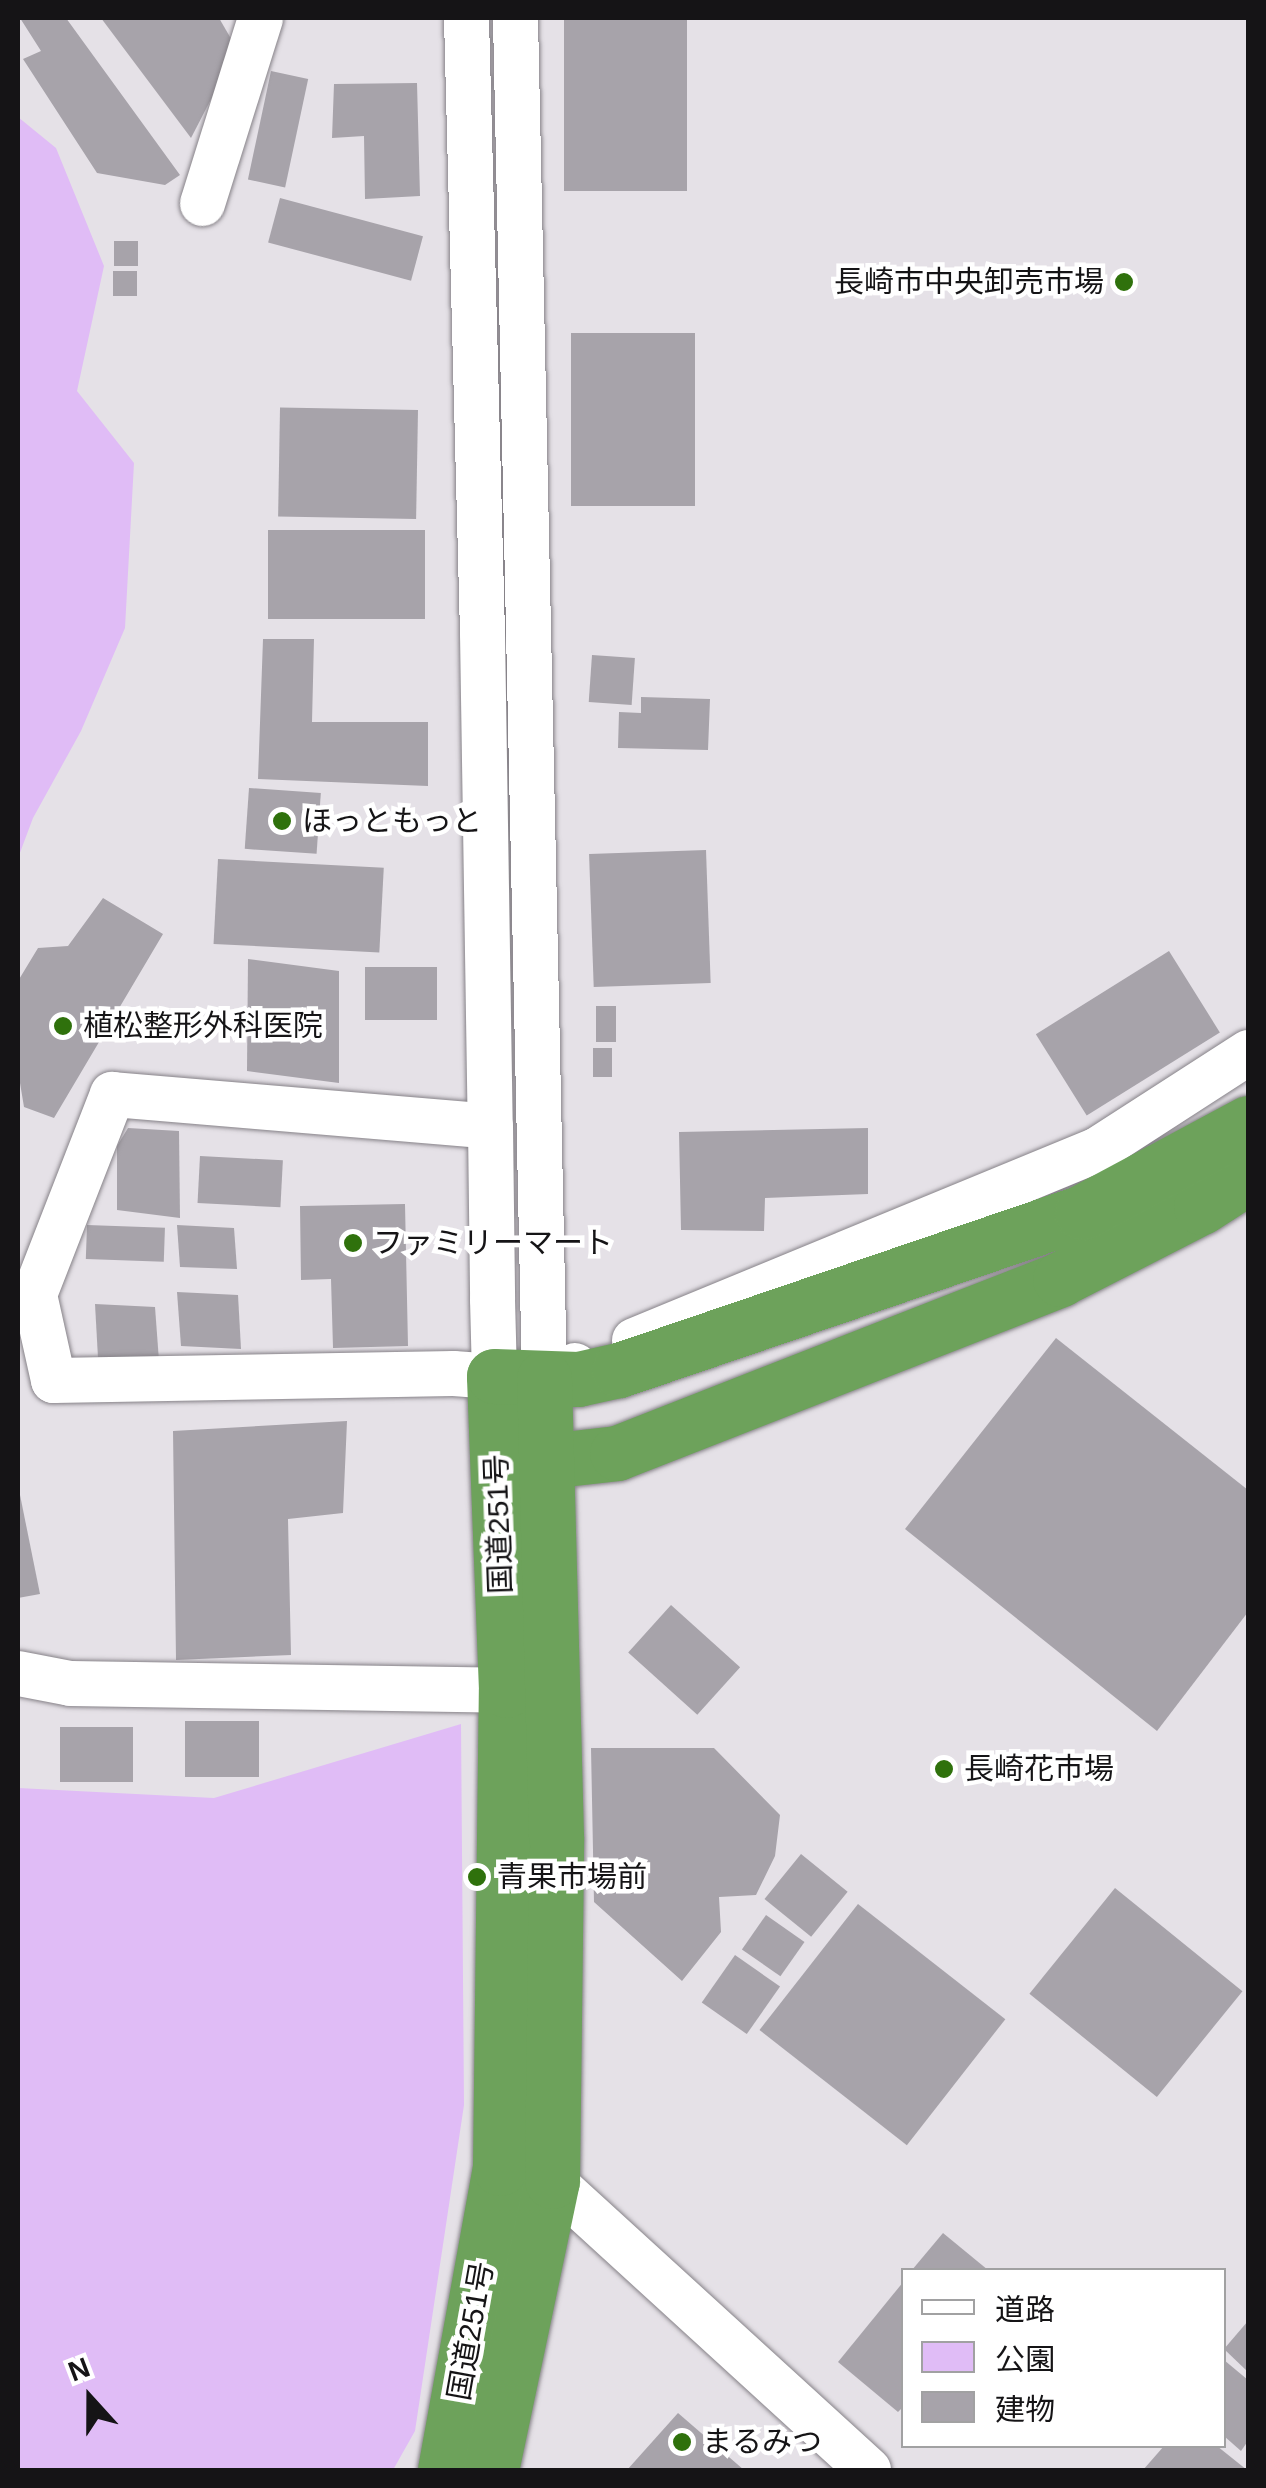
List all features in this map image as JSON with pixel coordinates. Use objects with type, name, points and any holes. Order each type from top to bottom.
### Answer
[{"type":"highway","points":[[519,1377],[578,1378],[619,1370],[1082,1212],[1248,1123]]},
{"type":"highway","name":"国道251号","points":[[522,1459],[617,1453],[1042,1286],[1201,1207],[1248,1177]]},
{"type":"highway","name":"国道251号","points":[[491,2470],[552,2181],[556,1837],[522,1459],[519,1377]]},
{"type":"highway","name":"国道251号","points":[[446,2470],[500,2168],[506,1690],[522,1459]]},
{"type":"street","points":[[202,202],[260,18]]},
{"type":"street","points":[[466,18],[490,1126],[519,1377]]},
{"type":"street","points":[[515,18],[519,1377]]},
{"type":"street","points":[[490,1126],[112,1094],[34,1294],[53,1380],[454,1372],[519,1377],[1096,1150],[1248,1052]]},
{"type":"street","points":[[18,1672],[70,1683],[506,1690]]},
{"type":"street","points":[[500,2168],[552,2181],[868,2470]]},
{"type":"green space","points":[[18,117],[56,148],[104,266],[77,391],[134,463],[125,628],[81,731],[33,818],[18,858]]},
{"type":"green space","points":[[461,1724],[464,2105],[415,2431],[393,2470],[18,2470],[18,1788],[214,1798]]},
{"type":"building","points":[[20,18],[66,18],[180,175],[165,185],[97,173],[23,59],[41,51]]},
{"type":"building","points":[[101,18],[219,18],[237,49],[191,138]]},
{"type":"building","points":[[564,18],[687,18],[687,191],[564,191]]},
{"type":"building","points":[[271,71],[308,79],[285,187],[248,180]]},
{"type":"building","points":[[417,83],[420,196],[365,199],[364,136],[332,138],[334,84]]},
{"type":"building","points":[[280,198],[423,236],[411,281],[268,242]]},
{"type":"building","points":[[114,241],[138,241],[138,266],[114,266]]},
{"type":"building","points":[[113,271],[137,271],[137,296],[113,296]]},
{"type":"building","points":[[571,333],[695,333],[695,506],[571,506]]},
{"type":"building","points":[[280,408],[418,410],[416,519],[278,517]]},
{"type":"building","points":[[268,530],[425,530],[425,619],[268,619]]},
{"type":"building","points":[[263,639],[314,639],[312,722],[428,722],[428,786],[258,779]]},
{"type":"building","points":[[592,655],[635,658],[632,705],[589,702]]},
{"type":"building","points":[[641,697],[710,699],[708,750],[618,748],[619,712],[641,713]]},
{"type":"building","name":"ほっともっと","points":[[249,788],[321,793],[317,854],[245,849]]},
{"type":"building","points":[[706,850],[711,983],[594,987],[589,854]]},
{"type":"building","points":[[218,859],[384,868],[379,953],[214,944]]},
{"type":"building","name":"植松整形外科医院","points":[[103,898],[163,934],[54,1118],[24,1107],[18,1071],[18,981],[38,948],[68,946]]},
{"type":"building","points":[[1169,951],[1220,1032],[1087,1116],[1036,1034]]},
{"type":"building","points":[[248,959],[339,971],[339,1083],[247,1071]]},
{"type":"building","points":[[365,967],[437,967],[437,1020],[365,1020]]},
{"type":"building","points":[[596,1006],[616,1006],[616,1042],[596,1042]]},
{"type":"building","points":[[593,1048],[612,1048],[612,1077],[593,1077]]},
{"type":"building","points":[[128,1128],[179,1131],[180,1218],[117,1210],[117,1146]]},
{"type":"building","points":[[868,1128],[868,1194],[765,1198],[764,1231],[681,1230],[679,1132]]},
{"type":"building","points":[[200,1156],[283,1160],[280,1207],[198,1203]]},
{"type":"building","name":"ファミリーマート","points":[[405,1204],[408,1346],[333,1348],[331,1279],[301,1280],[300,1206]]},
{"type":"building","points":[[87,1225],[165,1228],[164,1262],[86,1259]]},
{"type":"building","points":[[177,1225],[234,1228],[237,1269],[180,1267]]},
{"type":"building","points":[[177,1292],[238,1295],[241,1349],[181,1346]]},
{"type":"building","points":[[95,1304],[155,1307],[159,1361],[98,1358]]},
{"type":"building","points":[[1056,1338],[1248,1490],[1248,1612],[1157,1731],[905,1529]]},
{"type":"building","points":[[347,1421],[343,1513],[288,1519],[291,1655],[176,1660],[173,1431]]},
{"type":"building","points":[[18,1485],[40,1594],[18,1598]]},
{"type":"building","points":[[671,1605],[740,1667],[697,1715],[628,1653]]},
{"type":"building","points":[[185,1721],[259,1721],[259,1777],[185,1777]]},
{"type":"building","points":[[60,1727],[133,1727],[133,1782],[60,1782]]},
{"type":"building","points":[[591,1748],[714,1748],[780,1815],[775,1856],[756,1895],[719,1897],[721,1932],[682,1981],[594,1902]]},
{"type":"building","points":[[801,1854],[848,1892],[811,1937],[764,1899]]},
{"type":"building","points":[[1115,1888],[1242,1991],[1157,2097],[1029,1994]]},
{"type":"building","points":[[858,1904],[1005,2019],[907,2145],[759,2030]]},
{"type":"building","points":[[766,1915],[805,1942],[780,1976],[742,1949]]},
{"type":"building","points":[[735,1955],[780,1987],[747,2034],[702,2003]]},
{"type":"building","points":[[943,2233],[986,2268],[914,2268]]},
{"type":"building","points":[[901,2285],[901,2409],[898,2412],[838,2362]]},
{"type":"building","points":[[1248,2321],[1248,2372],[1226,2347]]},
{"type":"building","points":[[1226,2362],[1248,2380],[1248,2441],[1241,2451],[1226,2438]]},
{"type":"building","name":"まるみつ","points":[[678,2413],[744,2470],[627,2470]]},
{"type":"building","points":[[1162,2448],[1220,2448],[1247,2470],[1143,2470]]},
{"type":"place","name":"長崎市中央卸売市場","points":[[1124,282]]},
{"type":"place","name":"ほっともっと","points":[[282,821]]},
{"type":"place","name":"植松整形外科医院","points":[[63,1026]]},
{"type":"place","name":"ファミリーマート","points":[[353,1243]]},
{"type":"place","name":"長崎花市場","points":[[944,1769]]},
{"type":"place","name":"青果市場前","points":[[477,1877]]},
{"type":"place","name":"まるみつ","points":[[682,2442]]}]
